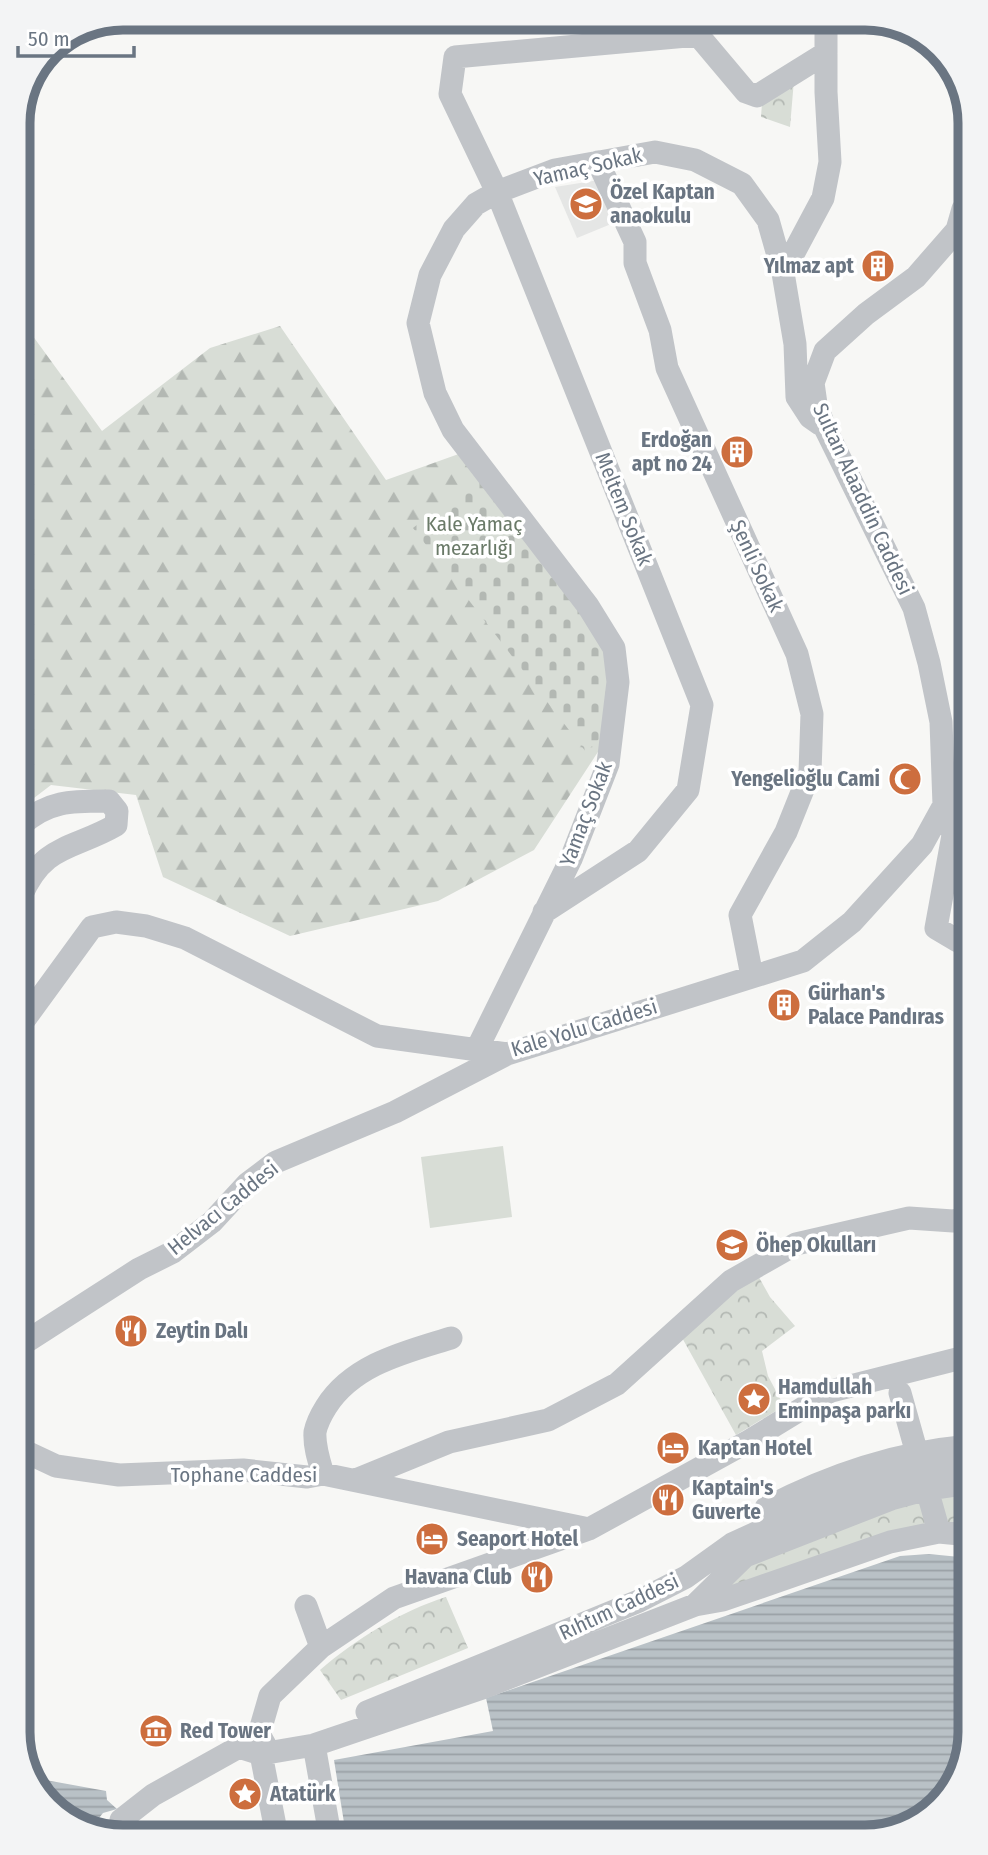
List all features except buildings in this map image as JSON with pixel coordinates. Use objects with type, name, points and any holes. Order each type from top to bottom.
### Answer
[{"type":"street","points":[[783,273],[823,198],[830,162],[826,30]]},
{"type":"street","name":"Meltem Sokak","points":[[544,912],[638,851],[688,790],[702,705],[497,192],[450,94],[456,57],[698,35],[746,92],[757,96],[826,52]]},
{"type":"street","name":"Yamaç Sokak","points":[[477,1051],[571,859],[608,764],[618,681],[614,648],[588,606],[453,430],[435,393],[418,323],[430,275],[445,244],[460,234],[497,192],[555,170],[655,152],[695,160],[742,184],[768,220],[783,273],[795,344],[797,397],[810,417],[825,428]]},
{"type":"street","name":"Şenli Sokak","points":[[598,162],[635,242],[635,263],[660,330],[667,369],[797,654],[812,714],[810,772],[786,832],[740,915],[752,976]]},
{"type":"street","name":"Sultan Alaaddin Caddesi","points":[[944,805],[941,722],[914,608],[825,428],[816,404],[813,383],[825,352],[866,314],[916,277],[958,226]]},
{"type":"street","points":[[30,818],[64,801],[109,801],[117,811],[117,825],[43,860],[30,882]]},
{"type":"street","points":[[944,805],[953,835],[936,928],[958,941]]},
{"type":"street","name":"Kale Yolu Caddesi","points":[[30,1012],[92,928],[116,922],[146,926],[185,938],[377,1036],[507,1054],[803,961],[852,922],[922,845],[944,805]]},
{"type":"street","name":"Helvacı Caddesi","points":[[30,1339],[139,1269],[173,1252],[212,1222],[247,1184],[275,1162],[395,1112],[507,1054]]},
{"type":"street","points":[[356,1480],[449,1442],[548,1420],[617,1384],[731,1281],[796,1244],[909,1218],[958,1220]]},
{"type":"street","points":[[323,1474],[315,1433],[319,1419],[334,1394],[361,1373],[393,1357],[451,1338]]},
{"type":"street","points":[[275,1825],[258,1734],[270,1696],[321,1647],[394,1598],[589,1529],[749,1441],[831,1391],[958,1359]]},
{"type":"street","points":[[900,1393],[939,1532]]},
{"type":"street","points":[[695,1605],[745,1556],[891,1499],[922,1470],[958,1452]]},
{"type":"street","name":"Tophane Caddesi","points":[[30,1454],[56,1466],[119,1475],[243,1470],[307,1477],[323,1474],[589,1529]]},
{"type":"street","name":"Rıhtım Caddesi","points":[[263,1750],[288,1743],[639,1601],[685,1577],[732,1544],[828,1500],[922,1470],[958,1465]]},
{"type":"street","points":[[766,1508],[827,1479],[922,1470],[958,1480]]},
{"type":"street","points":[[121,1821],[153,1795],[239,1747],[263,1750],[314,1745],[482,1688],[695,1605],[723,1600],[890,1542],[939,1532],[958,1534]]},
{"type":"street","points":[[306,1606],[321,1647]]},
{"type":"street","points":[[314,1745],[328,1825]]},
{"type":"shaded area","name":"Özel Kaptan anaokulu","points":[[599,180],[616,222],[577,238],[555,187]]},
{"type":"shaded area","points":[[929,1554],[958,1557],[957,1745],[943,1784],[912,1813],[884,1823],[865,1825],[344,1825],[334,1760],[493,1731],[486,1698],[900,1556]]},
{"type":"shaded area","points":[[42,1779],[106,1791],[107,1800],[117,1809],[103,1813],[99,1818],[101,1822],[76,1813],[57,1798]]},
{"type":"green space","points":[[794,80],[790,127],[761,117],[762,103]]},
{"type":"green space","points":[[280,326],[386,480],[467,451],[609,735],[534,850],[438,901],[290,936],[163,877],[136,795],[51,785],[30,801],[30,332],[102,431],[210,348]]},
{"type":"green space","name":"Kale Yamaç mezarlığı","points":[[482,474],[611,650],[605,733],[586,752],[413,528]]},
{"type":"green space","points":[[503,1146],[512,1217],[430,1228],[421,1157]]},
{"type":"green space","points":[[756,1272],[770,1297],[795,1326],[762,1351],[768,1376],[784,1406],[736,1435],[680,1334]]},
{"type":"green space","points":[[958,1487],[958,1532],[940,1530],[931,1491]]},
{"type":"green space","points":[[926,1492],[936,1530],[723,1598],[746,1558]]},
{"type":"green space","points":[[446,1597],[468,1648],[341,1700],[320,1670],[380,1627],[412,1610]]},
{"type":"place","name":"Özel Kaptan anaokulu","points":[[586,204]]},
{"type":"place","name":"Yılmaz apt","points":[[878,266]]},
{"type":"place","name":"Erdoğan apt no 24","points":[[737,452]]},
{"type":"place","name":"Yengelioğlu Cami","points":[[905,779]]},
{"type":"place","name":"Gürhan's Palace Pandıras","points":[[784,1005]]},
{"type":"place","name":"Öhep Okulları","points":[[732,1245]]},
{"type":"place","name":"Zeytin Dalı","points":[[131,1331]]},
{"type":"place","name":"Hamdullah Eminpaşa parkı","points":[[754,1399]]},
{"type":"place","name":"Kaptan Hotel","points":[[673,1448]]},
{"type":"place","name":"Kaptain's Guverte","points":[[668,1500]]},
{"type":"place","name":"Seaport Hotel","points":[[432,1539]]},
{"type":"place","name":"Havana Club","points":[[537,1577]]},
{"type":"place","name":"Red Tower","points":[[156,1731]]},
{"type":"place","name":"Atatürk","points":[[245,1794]]}]
